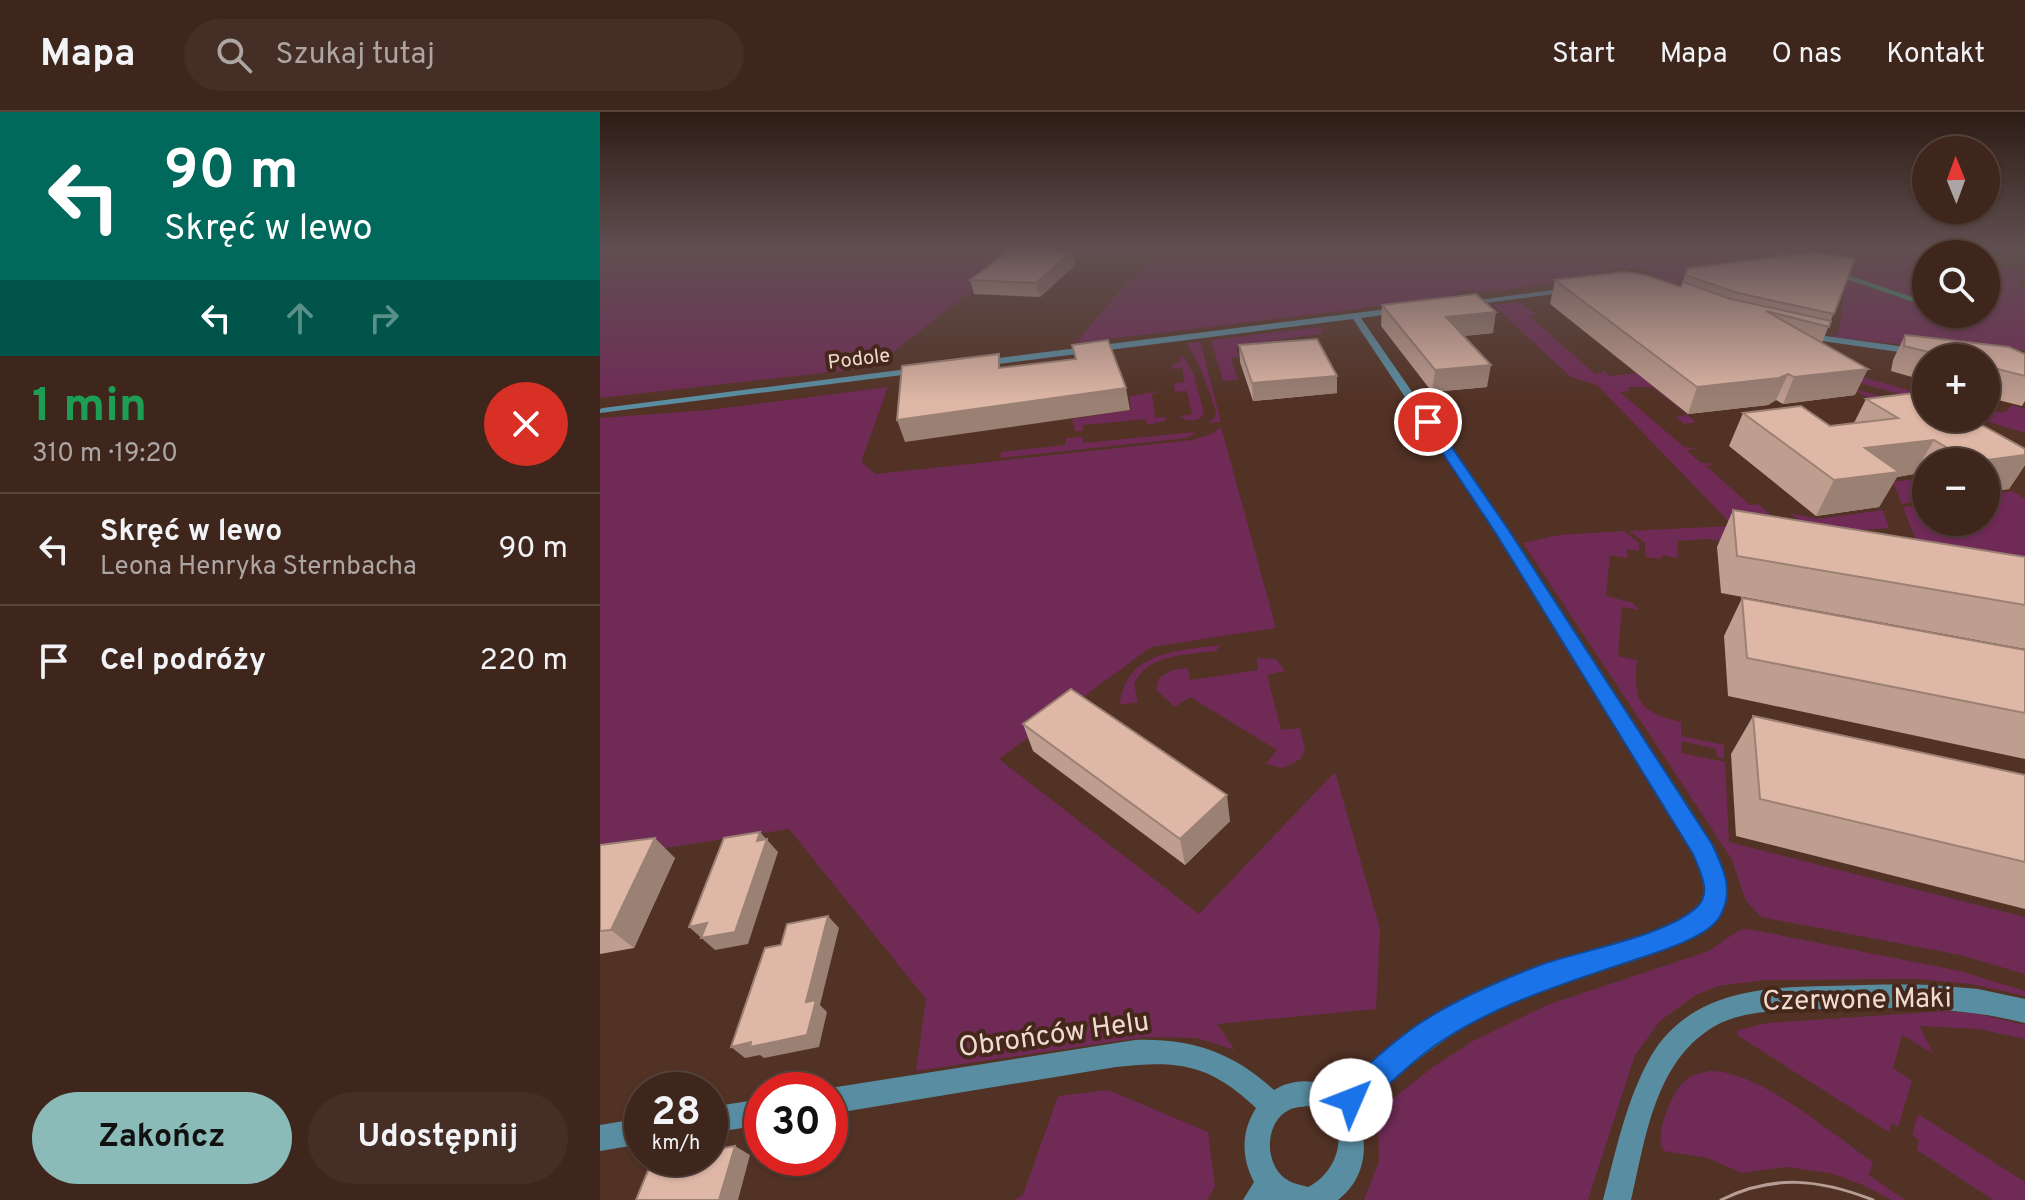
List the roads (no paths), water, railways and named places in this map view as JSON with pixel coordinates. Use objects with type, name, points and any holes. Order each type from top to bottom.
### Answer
[{"type":"street","points":[[1444,305],[1487,300]]},
{"type":"street","points":[[969,364],[1414,309]]},
{"type":"street","points":[[1340,1111],[1394,1060],[1455,1019],[1543,977],[1659,940],[1709,913],[1716,896],[1716,885],[1704,851],[1502,532],[1355,316]]},
{"type":"street","points":[[1791,333],[1912,351]]},
{"type":"street","name":"Podole","points":[[603,411],[939,368]]},
{"type":"street","name":"Czerwone Maki","points":[[1617,1200],[1647,1094],[1658,1069],[1683,1035],[1709,1017],[1739,1005],[1776,1000],[1909,996],[1963,998],[2025,1011]]},
{"type":"street","name":"Obrońców Helu","points":[[848,1098],[1109,1056],[1157,1052],[1191,1055],[1231,1070],[1248,1081],[1272,1106]]},
{"type":"street","points":[[1299,1092],[1314,1093],[1340,1111],[1351,1140],[1346,1172],[1337,1186],[1324,1196],[1309,1200],[1263,1192],[1256,1153],[1257,1135],[1262,1119],[1272,1106],[1299,1092]]},
{"type":"street","points":[[600,1138],[624,1134]]},
{"type":"tram line","points":[[1721,1200],[1759,1186],[1797,1182],[1834,1187],[1873,1200]]}]
